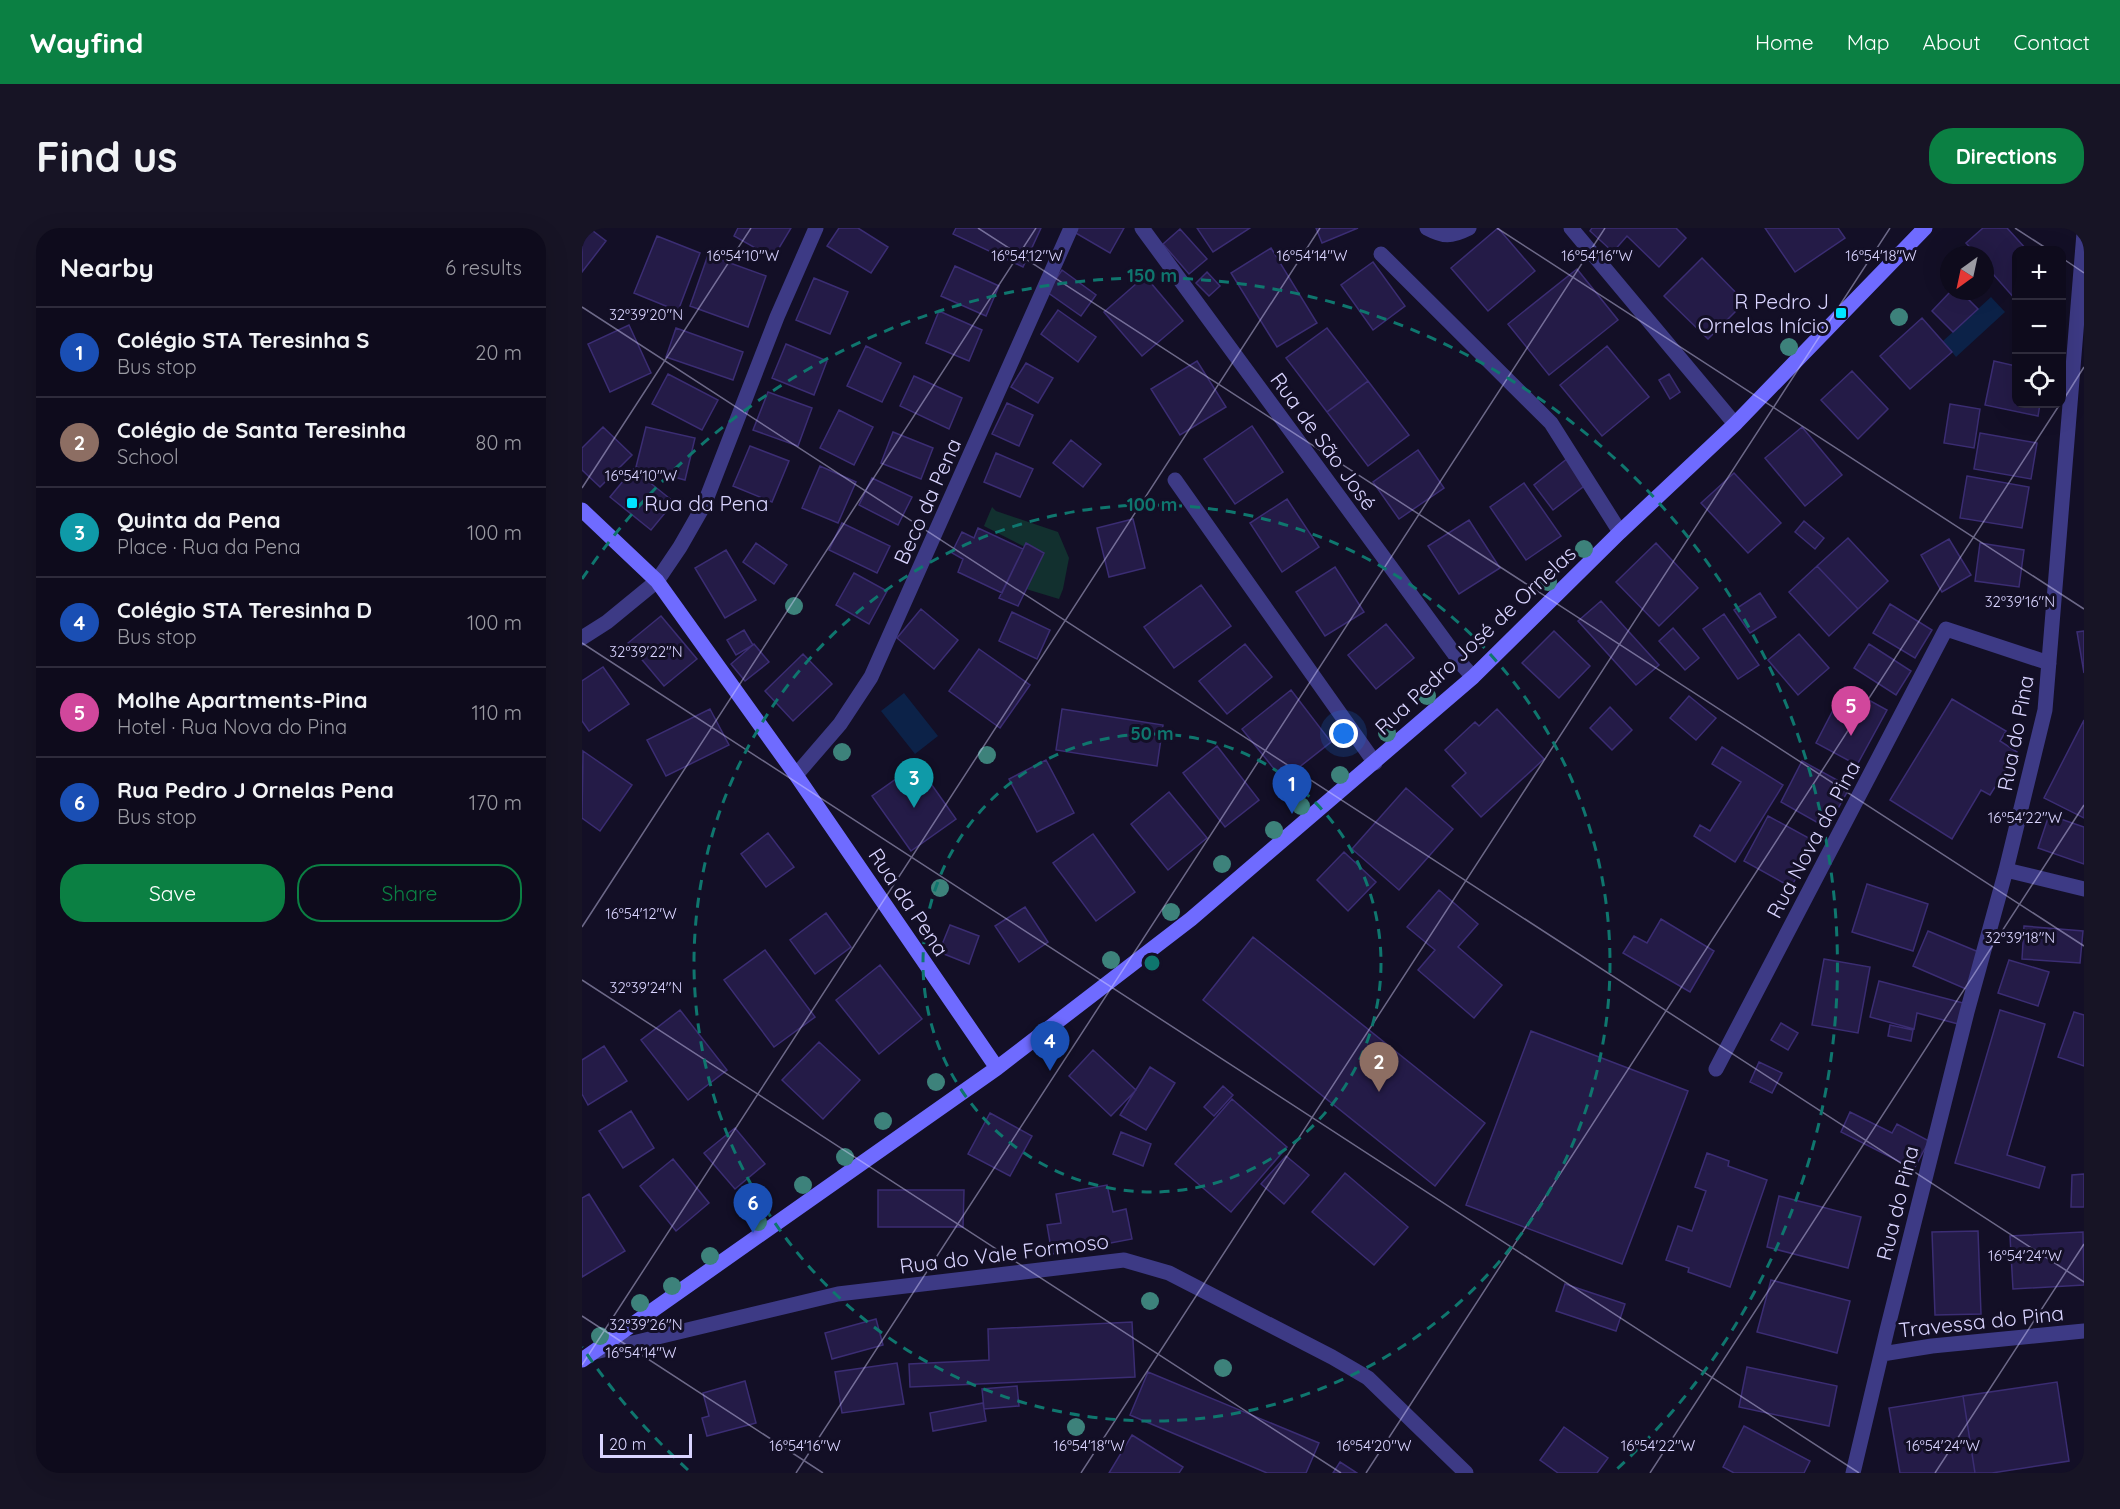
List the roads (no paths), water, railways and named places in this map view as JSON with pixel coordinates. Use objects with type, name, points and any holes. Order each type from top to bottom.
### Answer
[{"type":"street","points":[[582,638],[607,622],[657,581],[704,505],[763,350],[816,228]]},
{"type":"street","name":"Beco da Pena","points":[[796,775],[848,713],[871,677],[1071,228]]},
{"type":"street","name":"Rua de São José","points":[[1142,228],[1464,667],[1473,676]]},
{"type":"street","points":[[1427,228],[1439,235],[1455,235],[1469,228]]},
{"type":"street","points":[[1571,228],[1735,424]]},
{"type":"street","name":"Rua Pedro José de Ornelas","points":[[589,1356],[997,1068],[1191,919],[1375,763],[1473,676],[1620,532],[1735,424],[1925,228]]},
{"type":"street","name":"Rua do Pina","points":[[1853,1473],[1964,1023],[2006,870],[2045,710],[2084,233]]},
{"type":"street","points":[[1381,254],[1551,423],[1620,532]]},
{"type":"street","points":[[1175,480],[1375,763]]},
{"type":"street","name":"Rua da Pena","points":[[582,510],[657,581],[796,775],[997,1068]]},
{"type":"street","name":"Rua Nova do Pina","points":[[1716,1069],[1946,629],[2049,663]]},
{"type":"street","points":[[2006,870],[2084,889]]},
{"type":"street","name":"Rua do Vale Formoso","points":[[589,1356],[838,1294],[1124,1260],[1169,1273],[1368,1378],[1466,1473]]},
{"type":"street","name":"Travessa do Pina","points":[[1882,1354],[1932,1346],[2084,1331]]},
{"type":"water","points":[[1988,300],[1994,300],[2005,312],[1956,357],[1943,341]]},
{"type":"water","points":[[904,693],[938,736],[915,754],[881,711]]},
{"type":"place","name":"R Pedro J Ornelas Início","points":[[1841,313]]},
{"type":"place","name":"Rua da Pena","points":[[632,503]]},
{"type":"place","name":"Molhe Apartments-Pina","points":[[1851,736]]},
{"type":"place","name":"Quinta da Pena","points":[[914,808]]},
{"type":"place","name":"Colégio STA Teresinha S","points":[[1292,814]]},
{"type":"place","name":"Colégio STA Teresinha D","points":[[1050,1071]]},
{"type":"place","name":"Colégio de Santa Teresinha","points":[[1379,1092]]},
{"type":"place","name":"Rua Pedro J Ornelas Pena","points":[[753,1233]]}]
